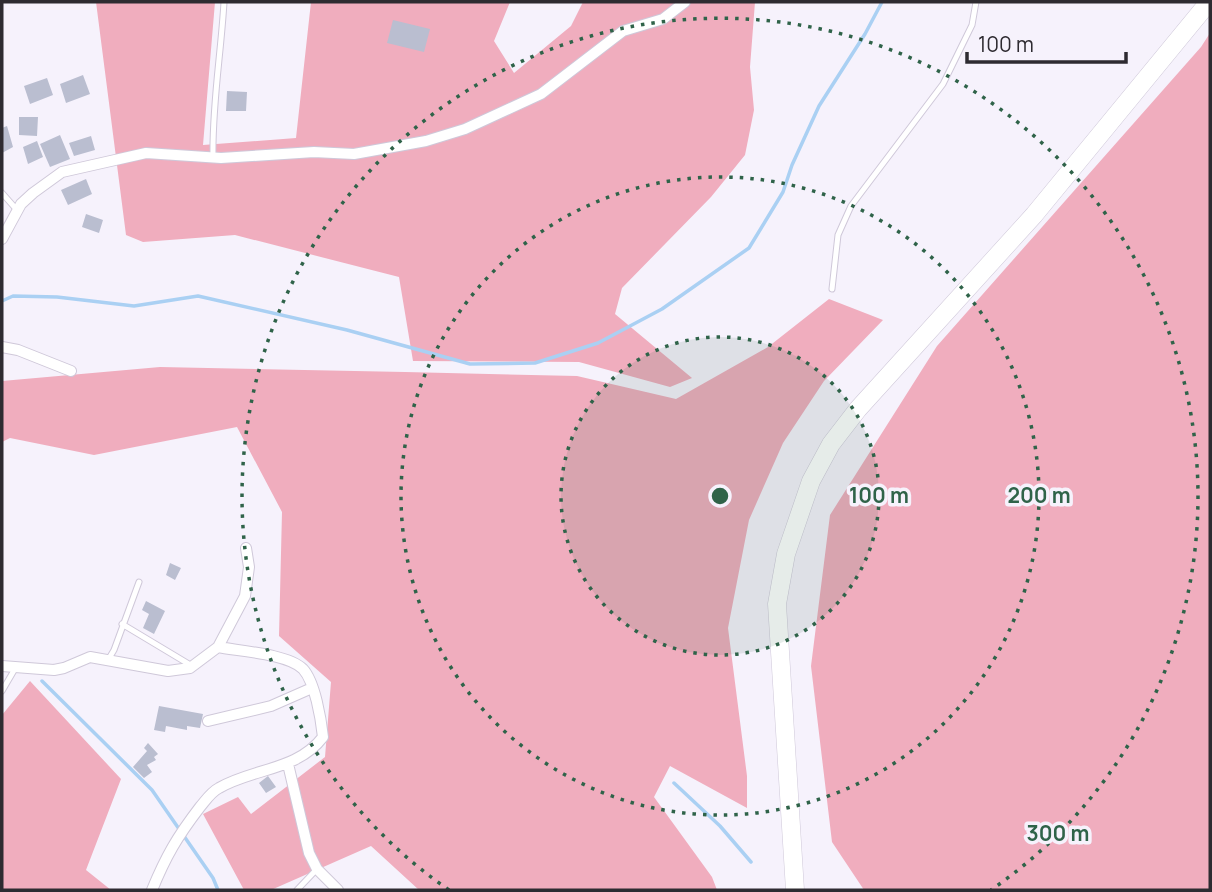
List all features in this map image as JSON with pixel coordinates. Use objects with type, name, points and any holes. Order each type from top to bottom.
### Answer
[{"type":"main road","points":[[1182,34],[1200,2]]},
{"type":"main road","points":[[795,890],[777,604],[786,554],[811,481],[831,444],[858,409],[1034,215],[1209,2]]},
{"type":"street","points":[[2,239],[17,210],[33,192],[62,172],[146,153],[213,157],[314,152],[355,154],[426,141],[465,129],[541,94],[623,31],[663,19],[685,2]]},
{"type":"street","points":[[2,347],[18,350],[71,371]]},
{"type":"street","points":[[2,666],[54,670],[90,657],[168,671],[192,666],[218,647],[245,596],[249,567],[246,548]]},
{"type":"street","points":[[152,890],[172,845],[212,792],[231,782],[288,764],[311,750],[323,737],[309,678],[302,668],[287,660],[218,647]]},
{"type":"street","points":[[208,722],[271,706],[312,688]]},
{"type":"street","points":[[288,764],[309,853],[317,869],[338,890]]},
{"type":"lane","points":[[213,157],[212,116],[221,55],[224,2]]},
{"type":"lane","points":[[832,289],[838,235],[851,206],[943,84],[972,25],[976,2]]},
{"type":"lane","points":[[2,193],[17,210]]},
{"type":"lane","points":[[108,660],[139,582]]},
{"type":"lane","points":[[122,624],[192,666]]},
{"type":"lane","points":[[2,691],[16,667]]},
{"type":"lane","points":[[297,890],[317,869]]},
{"type":"shaded area","points":[[96,2],[215,2],[203,145],[296,138],[311,2],[510,2],[494,41],[514,73],[571,26],[583,2],[755,2],[750,67],[754,110],[745,155],[711,197],[622,288],[615,314],[692,378],[670,387],[579,362],[413,361],[399,277],[235,235],[143,242],[126,235]]},
{"type":"shaded area","points":[[1210,33],[1210,890],[864,890],[832,842],[811,666],[830,515],[937,346],[1201,47]]},
{"type":"shaded area","points":[[829,299],[883,320],[824,381],[783,443],[749,520],[728,628],[747,776],[747,808],[670,766],[654,797],[712,877],[717,890],[419,890],[371,846],[271,890],[244,890],[203,814],[238,797],[251,814],[325,757],[331,682],[279,636],[282,512],[237,427],[94,455],[10,438],[2,442],[2,381],[160,367],[577,376],[676,399],[768,347]]},
{"type":"shaded area","points":[[30,681],[121,779],[86,870],[111,890],[2,890],[2,715]]},
{"type":"building","points":[[393,20],[430,29],[424,52],[387,43]]},
{"type":"building","points":[[83,75],[90,94],[66,103],[60,84]]},
{"type":"building","points":[[47,78],[53,95],[30,104],[24,86]]},
{"type":"building","points":[[227,91],[247,92],[246,111],[226,111]]},
{"type":"building","points":[[19,117],[38,117],[37,136],[19,135]]},
{"type":"building","points":[[7,126],[13,147],[2,153],[2,128]]},
{"type":"building","points":[[60,135],[70,159],[50,167],[40,144]]},
{"type":"building","points":[[91,136],[95,150],[74,156],[69,143]]},
{"type":"building","points":[[37,141],[43,157],[28,164],[23,147]]},
{"type":"building","points":[[86,179],[92,194],[68,205],[61,190]]},
{"type":"building","points":[[86,214],[103,220],[99,233],[82,227]]},
{"type":"building","points":[[170,563],[181,568],[175,580],[166,575]]},
{"type":"building","points":[[146,601],[165,611],[154,634],[143,628],[149,614],[142,610]]},
{"type":"building","points":[[159,706],[203,714],[200,728],[187,726],[187,730],[166,726],[165,732],[154,730]]},
{"type":"building","points":[[148,743],[158,754],[154,757],[156,760],[147,765],[152,772],[144,778],[133,767],[147,751],[144,748]]},
{"type":"building","points":[[268,776],[276,787],[266,793],[259,783]]},
{"type":"waterway","points":[[2,301],[13,296],[57,297],[134,306],[198,296],[347,330],[470,364],[535,363],[598,343],[662,309],[749,248],[783,192],[792,165],[819,106],[882,2]]},
{"type":"waterway","points":[[42,681],[152,790],[213,878],[218,890]]},
{"type":"waterway","points":[[674,783],[720,826],[751,862]]}]
